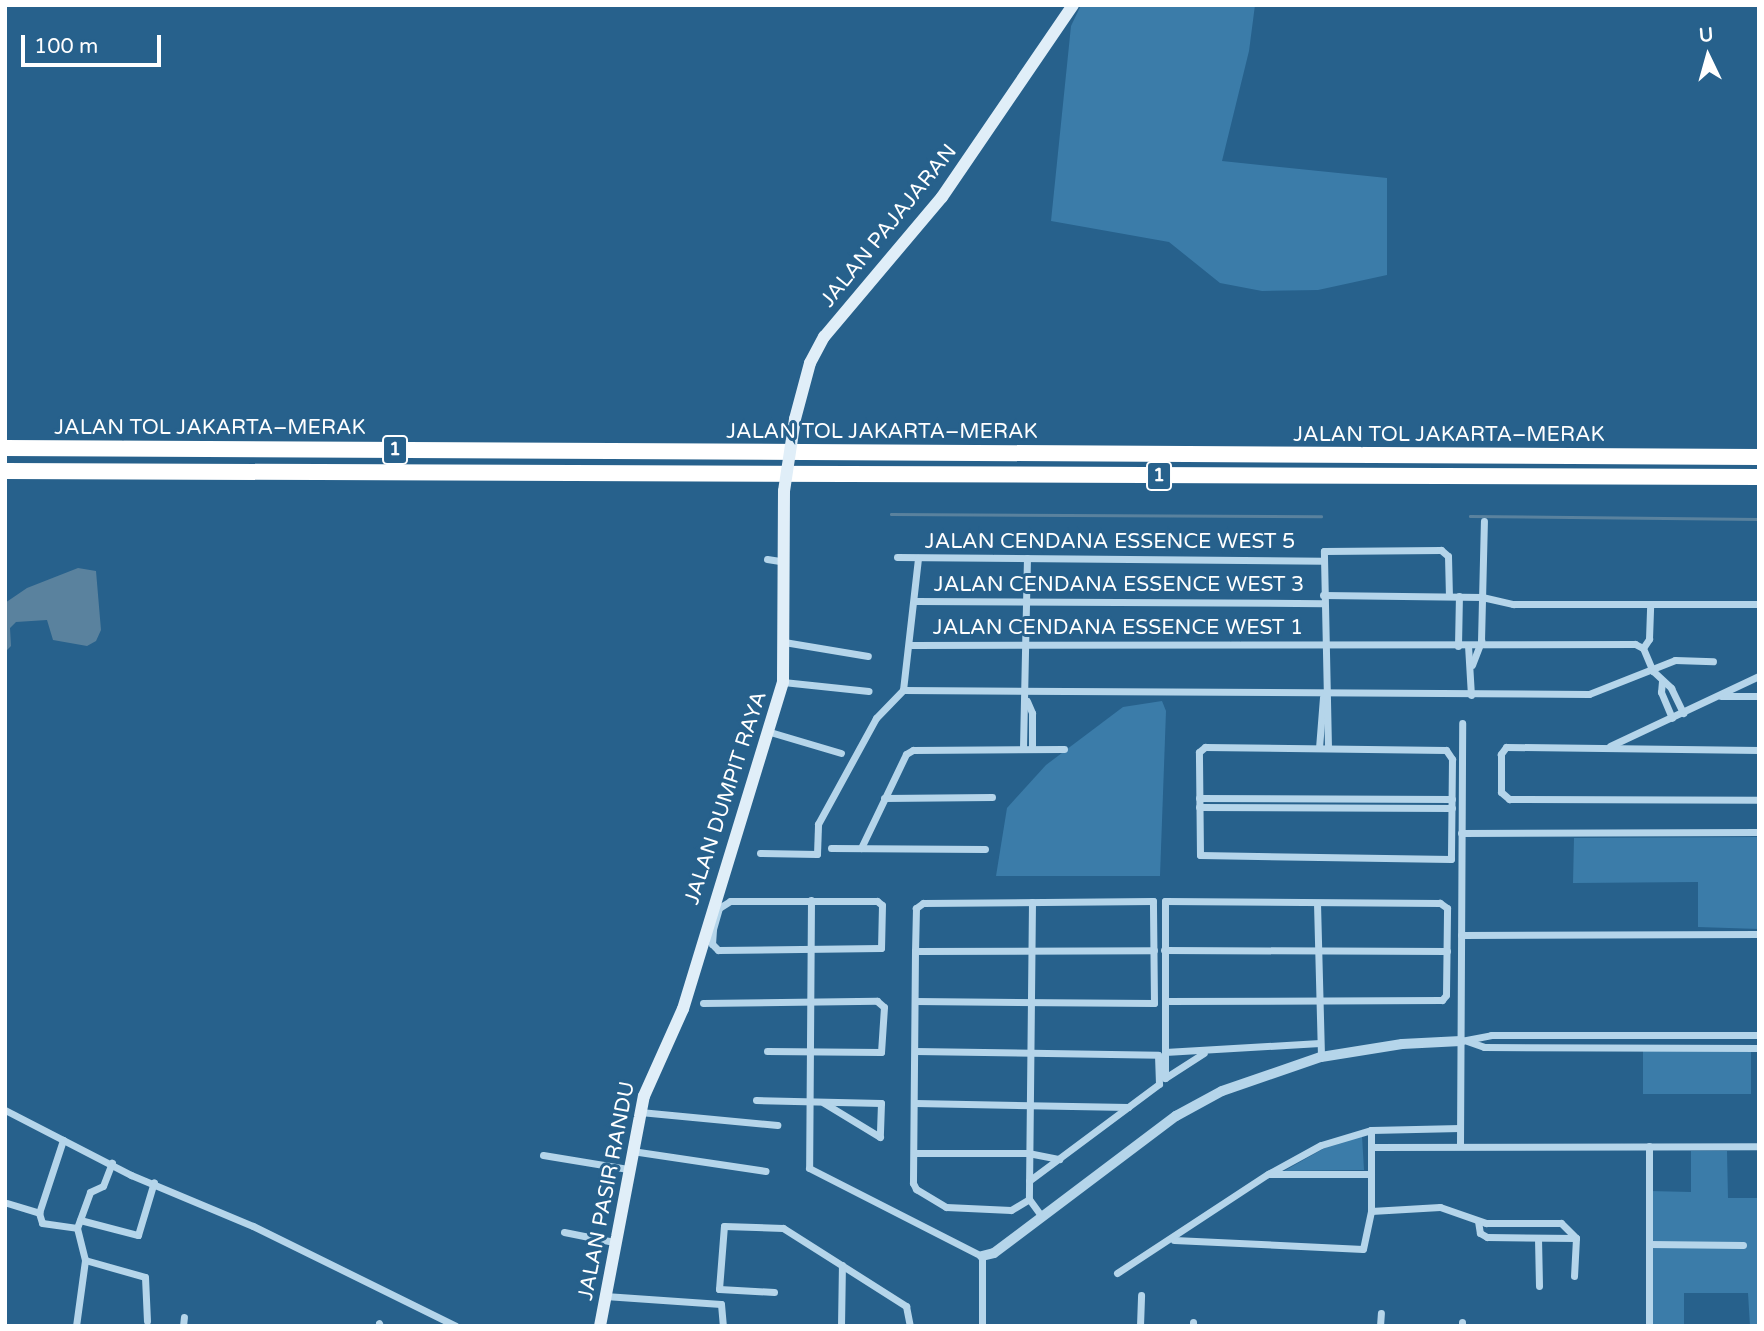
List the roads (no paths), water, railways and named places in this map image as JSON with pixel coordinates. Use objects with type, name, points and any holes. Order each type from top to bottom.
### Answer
[{"type":"highway","name":"JALAN TOL JAKARTA–MERAK","points":[[5,448],[1759,457]]},
{"type":"highway","name":"JALAN TOL JAKARTA–MERAK","points":[[5,471],[1759,477]]},
{"type":"main road","name":"JALAN PAJAJARAN","points":[[783,491],[795,419],[810,363],[824,337],[942,197],[1073,5]]},
{"type":"main road","name":"JALAN DUMPIT RAYA","points":[[655,1065],[683,1009],[721,873],[769,732],[783,682],[784,642],[773,560],[783,491]]},
{"type":"main road","name":"JALAN PASIR RANDU","points":[[600,1326],[639,1112],[655,1065]]},
{"type":"street","points":[[1472,665],[1481,641],[1484,521]]},
{"type":"street","points":[[1328,748],[1324,693],[1324,551],[1441,550],[1448,556],[1449,596]]},
{"type":"street","name":"JALAN CENDANA ESSENCE WEST 5","points":[[897,557],[1323,561]]},
{"type":"street","points":[[761,853],[817,854],[818,824],[876,718],[904,690],[912,645],[918,558]]},
{"type":"street","points":[[1023,748],[1027,701],[1027,558]]},
{"type":"street","points":[[1458,646],[1459,596]]},
{"type":"street","name":"JALAN CENDANA ESSENCE WEST 3","points":[[916,601],[1459,596],[1482,597],[1513,604],[1759,604]]},
{"type":"street","points":[[1650,604],[1649,639],[1643,648],[1653,671],[1671,688],[1683,713]]},
{"type":"street","name":"JALAN CENDANA ESSENCE WEST 1","points":[[912,645],[1458,646],[1481,641],[1635,644],[1643,648]]},
{"type":"street","points":[[784,642],[868,656]]},
{"type":"street","points":[[1468,645],[1472,665],[1471,695]]},
{"type":"street","points":[[904,690],[1589,694],[1653,671],[1675,660],[1713,661]]},
{"type":"street","points":[[1606,748],[1759,676]]},
{"type":"street","points":[[1662,681],[1661,692],[1672,718]]},
{"type":"street","points":[[783,682],[869,691]]},
{"type":"street","points":[[1318,748],[1324,693]]},
{"type":"street","points":[[1719,696],[1759,696]]},
{"type":"street","points":[[1027,701],[1032,713],[1032,748]]},
{"type":"street","points":[[1460,1145],[1464,1041],[1461,935],[1462,723]]},
{"type":"street","points":[[769,732],[841,753]]},
{"type":"street","points":[[1759,750],[1506,747],[1501,754],[1501,792],[1509,799],[1759,800]]},
{"type":"street","points":[[1328,748],[1446,750],[1452,759],[1453,855],[1447,860],[1205,857],[1199,850],[1201,749],[1328,748]]},
{"type":"street","points":[[860,848],[884,798],[913,750],[1064,749]]},
{"type":"street","points":[[884,798],[992,797]]},
{"type":"street","points":[[1199,798],[1452,799]]},
{"type":"street","points":[[1318,799],[1318,808]]},
{"type":"street","points":[[1199,807],[1452,808]]},
{"type":"street","points":[[1461,833],[1759,832]]},
{"type":"street","points":[[831,848],[985,849]]},
{"type":"street","points":[[811,900],[808,1160],[814,1173],[982,1256]]},
{"type":"street","points":[[730,901],[880,901],[882,946],[879,950],[810,950],[724,951],[715,948],[712,938],[719,908],[730,901]]},
{"type":"street","points":[[915,1001],[1154,1003],[1153,901],[920,904],[915,912],[914,1153],[915,1189],[938,1206],[1012,1210],[1029,1199]]},
{"type":"street","points":[[1165,1001],[1442,1000],[1447,951],[1447,908],[1440,903],[1165,901],[1164,950],[1166,1078],[1204,1053]]},
{"type":"street","points":[[1032,902],[1029,1199],[1042,1217]]},
{"type":"street","points":[[1317,903],[1321,1057]]},
{"type":"street","points":[[1461,935],[1759,934]]},
{"type":"street","points":[[915,951],[1154,950]]},
{"type":"street","points":[[1164,950],[1447,951]]},
{"type":"street","points":[[704,1003],[877,1001],[884,1007],[881,1052],[766,1051]]},
{"type":"street","points":[[982,1256],[1042,1217],[1182,1113],[1222,1091],[1321,1057],[1402,1044],[1464,1041],[1491,1035],[1759,1035]]},
{"type":"street","points":[[1464,1041],[1484,1047],[1759,1048]]},
{"type":"street","points":[[1165,1052],[1204,1053],[1320,1044]]},
{"type":"street","points":[[915,1051],[1154,1053],[1159,1058],[1160,1082],[1029,1181]]},
{"type":"street","points":[[756,1100],[881,1103],[880,1138],[876,1138],[824,1103]]},
{"type":"street","points":[[915,1103],[1128,1107]]},
{"type":"street","points":[[5,1110],[112,1163],[253,1226],[456,1326]]},
{"type":"street","points":[[639,1112],[777,1125]]},
{"type":"street","points":[[1117,1273],[1173,1240],[1268,1174],[1321,1145],[1371,1130],[1460,1128]]},
{"type":"street","points":[[1173,1240],[1363,1249],[1371,1211],[1371,1130]]},
{"type":"street","points":[[63,1140],[40,1213],[42,1223],[79,1224],[138,1235],[153,1182]]},
{"type":"street","points":[[1649,1146],[1649,1326]]},
{"type":"street","points":[[1372,1147],[1759,1146]]},
{"type":"street","points":[[631,1150],[766,1171]]},
{"type":"street","points":[[914,1153],[1028,1153],[1059,1159]]},
{"type":"street","points":[[543,1155],[628,1169]]},
{"type":"street","points":[[76,1326],[85,1260],[79,1224],[90,1192],[103,1185],[112,1163]]},
{"type":"street","points":[[1268,1174],[1371,1174]]},
{"type":"street","points":[[7,1203],[40,1213]]},
{"type":"street","points":[[1371,1211],[1440,1207],[1478,1221],[1561,1223],[1576,1238],[1574,1276]]},
{"type":"street","points":[[1478,1221],[1480,1233],[1487,1237],[1576,1238]]},
{"type":"street","points":[[774,1292],[719,1289],[724,1226],[783,1228],[906,1306],[910,1326]]},
{"type":"street","points":[[564,1232],[614,1242]]},
{"type":"street","points":[[1538,1238],[1539,1286]]},
{"type":"street","points":[[1649,1244],[1743,1245]]},
{"type":"street","points":[[982,1256],[982,1326]]},
{"type":"street","points":[[85,1260],[145,1277],[147,1321]]},
{"type":"street","points":[[841,1326],[842,1265]]},
{"type":"street","points":[[605,1296],[721,1304],[723,1326]]},
{"type":"street","points":[[1140,1326],[1141,1296]]},
{"type":"street","points":[[1380,1326],[1381,1313]]},
{"type":"street","points":[[183,1326],[184,1317]]},
{"type":"waterway","points":[[891,514],[1321,516]]},
{"type":"waterway","points":[[1470,516],[1759,519]]}]
